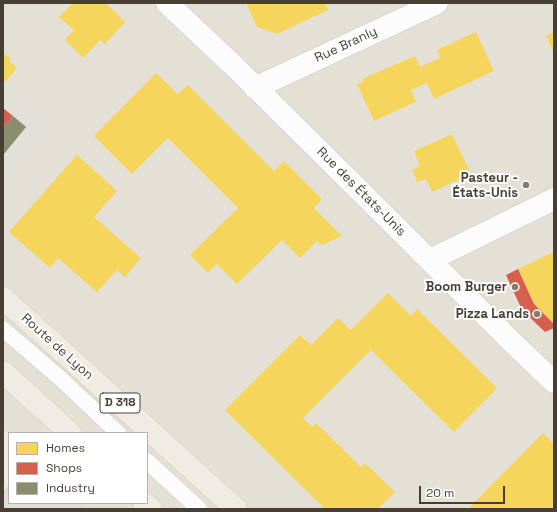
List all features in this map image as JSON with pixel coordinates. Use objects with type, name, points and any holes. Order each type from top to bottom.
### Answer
[{"type":"main road","name":"Route de Lyon","points":[[3,298],[236,509]]},
{"type":"main road","points":[[3,372],[69,432]]},
{"type":"street","name":"Rue des États-Unis","points":[[167,3],[554,382]]},
{"type":"street","name":"Rue Branly","points":[[255,88],[437,3]]},
{"type":"street","points":[[430,260],[554,199]]},
{"type":"lane","points":[[3,329],[61,379],[117,432]]},
{"type":"lane","points":[[148,462],[198,509]]},
{"type":"shaded area","points":[[3,3],[554,3],[554,509],[87,509],[81,504],[148,504],[148,432],[8,432],[8,434],[3,429],[3,185],[55,126],[3,82]]},
{"type":"shaded area","points":[[3,82],[56,126],[3,185]]},
{"type":"shaded area","points":[[3,429],[8,434],[8,504],[81,504],[87,509],[3,509]]},
{"type":"shaded area","points":[[8,486],[8,504],[81,504],[87,509],[3,509],[3,492]]},
{"type":"building: Homes","points":[[73,3],[106,3],[125,22],[105,44],[100,40],[83,58],[65,40],[74,30],[59,17]]},
{"type":"building: Homes","points":[[246,3],[325,3],[328,10],[277,34],[257,27]]},
{"type":"building: Homes","points":[[476,32],[494,71],[434,99],[427,83],[411,90],[416,102],[374,121],[357,84],[363,82],[362,79],[415,56],[420,67],[440,58],[437,50]]},
{"type":"building: Homes","points":[[554,32],[554,53],[546,36]]},
{"type":"building: Homes","points":[[3,52],[11,59],[9,61],[17,68],[4,83]]},
{"type":"building: Homes","points":[[156,73],[178,94],[188,85],[274,171],[284,161],[322,199],[314,208],[342,236],[322,245],[317,241],[300,258],[282,240],[237,284],[217,264],[208,273],[190,255],[238,208],[168,138],[132,174],[94,136]]},
{"type":"building: Homes","points":[[452,134],[471,174],[432,192],[426,179],[417,182],[412,170],[420,166],[414,151]]},
{"type":"building: Homes","points":[[77,155],[117,191],[94,217],[141,258],[125,277],[117,270],[97,292],[58,258],[50,268],[9,232]]},
{"type":"building: Homes","points":[[554,252],[554,324],[534,304],[518,269]]},
{"type":"building: Homes","points":[[388,293],[411,316],[417,309],[497,388],[454,432],[371,350],[303,418],[312,427],[316,423],[361,467],[365,463],[395,492],[378,509],[325,509],[225,410],[300,335],[311,345],[338,318],[351,330]]},
{"type":"building: Homes","points":[[543,433],[554,444],[554,505],[550,509],[468,509]]},
{"type":"building: Shops","points":[[3,108],[13,116],[3,128]]},
{"type":"building: Shops","points":[[518,269],[534,304],[554,324],[554,328],[545,332],[522,310],[506,275]]},
{"type":"building: Industry","points":[[13,116],[26,127],[4,154],[3,128]]},
{"type":"place","name":"Pasteur - États-Unis","points":[[526,185]]},
{"type":"place","name":"Boom Burger","points":[[515,287]]},
{"type":"place","name":"Pizza Lands","points":[[537,314]]}]
